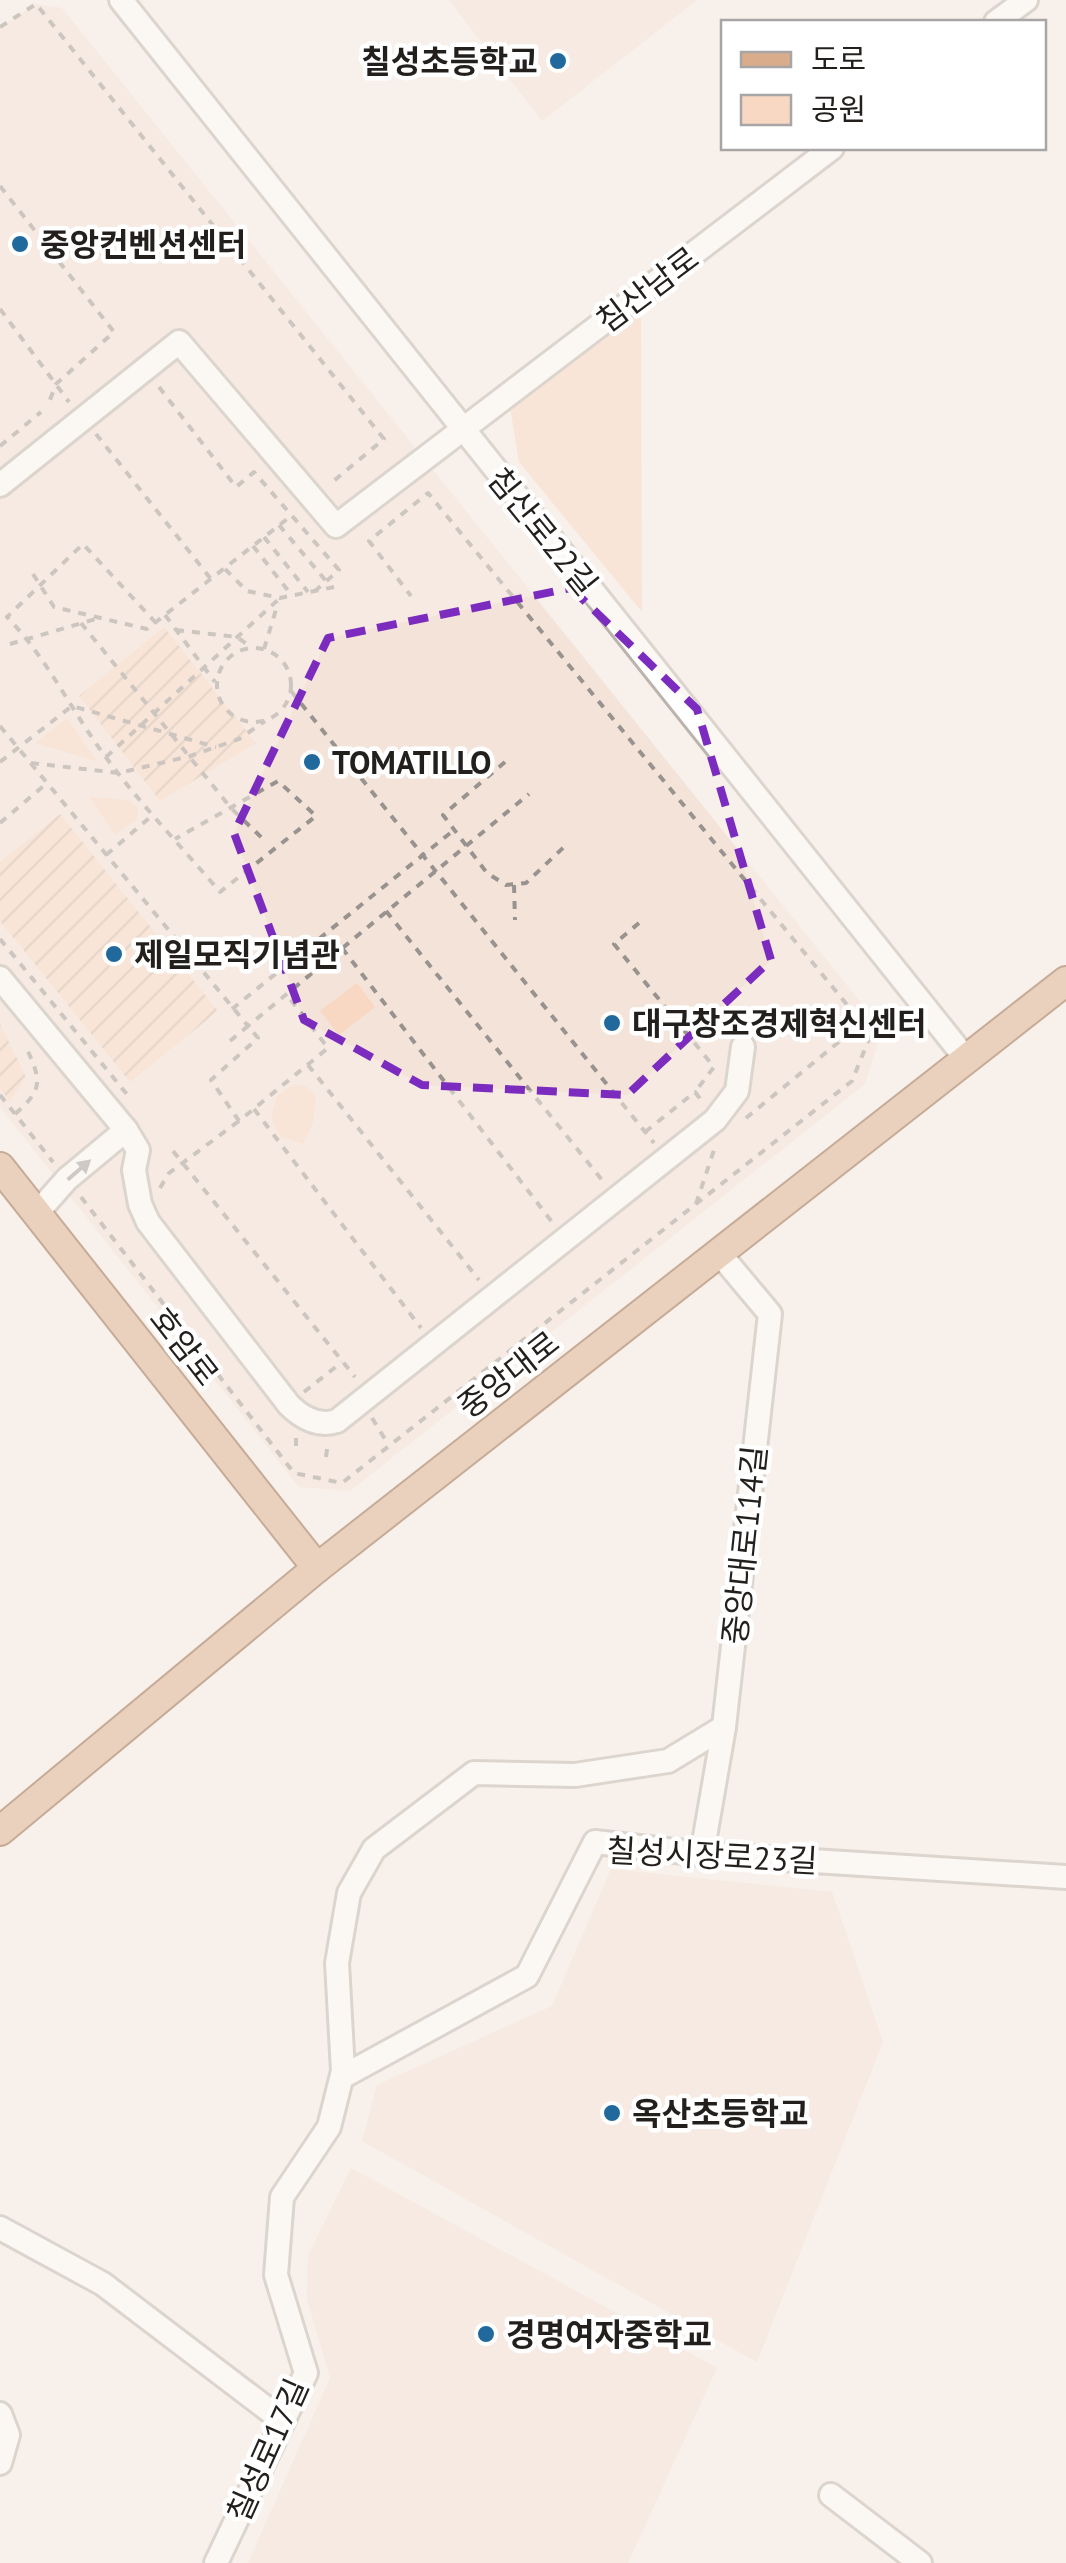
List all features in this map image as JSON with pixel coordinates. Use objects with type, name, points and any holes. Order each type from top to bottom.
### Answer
[{"type":"main road","name":"중앙대로","points":[[0,1831],[317,1568],[1066,981]]},
{"type":"main road","name":"호암로","points":[[0,1168],[317,1568]]},
{"type":"street","name":"침산로22길","points":[[121,0],[966,1060]]},
{"type":"street","points":[[999,20],[1026,0]]},
{"type":"street","name":"침산남로","points":[[0,486],[179,342],[336,526],[829,150]]},
{"type":"street","points":[[0,978],[126,1130],[138,1150],[134,1170],[144,1213],[300,1417],[327,1424],[337,1421],[715,1120],[736,1091],[743,1047]]},
{"type":"street","points":[[36,1214],[67,1179],[126,1130]]},
{"type":"street","name":"중앙대로114길","points":[[702,1854],[724,1727],[770,1314],[719,1254]]},
{"type":"street","name":"칠성로17길","points":[[216,2563],[306,2373],[276,2275],[282,2196],[328,2126],[342,2077],[336,1963],[349,1894],[374,1849],[474,1773],[575,1775],[668,1761],[724,1727]]},
{"type":"street","name":"칠성시장로23길","points":[[342,2077],[527,1976],[595,1842],[702,1854],[1066,1877]]},
{"type":"street","points":[[0,2228],[103,2284],[283,2422]]},
{"type":"street","points":[[0,2414],[8,2436],[0,2463]]},
{"type":"street","points":[[831,2495],[920,2563]]},
{"type":"path","points":[[0,27],[36,4],[384,439],[326,487]]},
{"type":"path","points":[[0,186],[114,332],[56,384],[48,405]]},
{"type":"path","points":[[0,309],[75,410]]},
{"type":"path","points":[[150,376],[236,487],[254,472],[338,570],[315,590]]},
{"type":"path","points":[[0,446],[41,412]]},
{"type":"path","points":[[90,426],[211,579]]},
{"type":"path","points":[[0,1095],[294,1472],[342,1483],[852,1082],[872,1034],[428,493],[369,541],[411,596]]},
{"type":"path","points":[[33,574],[54,606],[147,630],[291,516]]},
{"type":"path","points":[[279,525],[326,581]]},
{"type":"path","points":[[264,537],[308,592]]},
{"type":"path","points":[[156,623],[84,544],[7,618],[28,639],[106,758],[220,892],[316,816],[278,781],[175,839]]},
{"type":"path","points":[[253,546],[292,596]]},
{"type":"path","points":[[225,568],[246,591],[280,598],[340,586]]},
{"type":"path","points":[[106,758],[280,598]]},
{"type":"path","points":[[264,648],[280,598]]},
{"type":"path","points":[[165,615],[215,682],[231,714],[253,722],[265,721]]},
{"type":"path","points":[[10,644],[100,618]]},
{"type":"path","points":[[81,624],[231,808],[262,838]]},
{"type":"path","points":[[176,630],[237,637],[251,648]]},
{"type":"path","points":[[30,763],[119,773],[190,756],[239,739],[284,707],[291,691],[285,663],[264,648],[251,648],[228,658],[215,682]]},
{"type":"path","points":[[291,691],[666,1159]]},
{"type":"path","points":[[72,706],[216,747]]},
{"type":"path","points":[[0,762],[72,706]]},
{"type":"path","points":[[0,726],[258,1038],[211,1080],[240,1121]]},
{"type":"path","points":[[505,762],[443,815],[454,830],[486,873],[506,885],[526,882],[566,845]]},
{"type":"path","points":[[0,823],[47,784]]},
{"type":"path","points":[[230,1040],[529,794]]},
{"type":"path","points":[[106,855],[154,814]]},
{"type":"path","points":[[232,1010],[454,830]]},
{"type":"path","points":[[514,885],[515,920]]},
{"type":"path","points":[[386,910],[616,1199]]},
{"type":"path","points":[[639,923],[614,944],[714,1068],[695,1092]]},
{"type":"path","points":[[0,939],[133,1100]]},
{"type":"path","points":[[342,948],[565,1240]]},
{"type":"path","points":[[144,1213],[169,1173],[240,1121],[328,1048],[286,994]]},
{"type":"path","points":[[15,1114],[37,1090],[39,1076],[20,1034]]},
{"type":"path","points":[[308,1065],[493,1297]]},
{"type":"path","points":[[254,1109],[434,1344]]},
{"type":"path","points":[[696,1205],[717,1142]]},
{"type":"path","points":[[173,1151],[370,1395]]},
{"type":"path","points":[[289,1404],[342,1362]]},
{"type":"path","points":[[326,1457],[329,1437]]},
{"type":"highlighted area","points":[[571,588],[697,709],[771,960],[627,1095],[422,1085],[304,1020],[234,833],[328,638]]},
{"type":"shaded area","name":"칠성초등학교","points":[[449,0],[697,0],[542,121]]},
{"type":"shaded area","points":[[36,4],[62,8],[882,1029],[865,1084],[350,1491],[299,1487],[0,1107],[0,27]]},
{"type":"shaded area","name":"옥산초등학교","points":[[611,1869],[832,1892],[883,2042],[757,2362],[362,2141],[377,2085],[552,2006]]},
{"type":"shaded area","name":"경명여자중학교","points":[[351,2168],[717,2368],[628,2563],[248,2563],[330,2378],[307,2299],[308,2256]]},
{"type":"green space","points":[[641,293],[642,612],[519,462],[508,395]]},
{"type":"green space","points":[[164,627],[256,743],[160,801],[79,696]]},
{"type":"green space","points":[[67,718],[98,762],[35,743]]},
{"type":"green space","points":[[89,797],[128,800],[138,807],[137,819],[115,835]]},
{"type":"green space","points":[[60,814],[218,1011],[130,1082],[0,921],[0,862]]},
{"type":"green space","points":[[357,983],[375,1007],[339,1035],[320,1011]]},
{"type":"green space","points":[[0,1024],[26,1077],[10,1101],[0,1089]]},
{"type":"green space","points":[[294,1084],[305,1086],[316,1096],[313,1123],[303,1144],[280,1137],[271,1117],[277,1096]]},
{"type":"place","name":"칠성초등학교","points":[[558,61]]},
{"type":"place","name":"중앙컨벤션센터","points":[[20,244]]},
{"type":"place","name":"TOMATILLO","points":[[312,762]]},
{"type":"place","name":"제일모직기념관","points":[[114,954]]},
{"type":"place","name":"대구창조경제혁신센터","points":[[612,1023]]},
{"type":"place","name":"옥산초등학교","points":[[612,2113]]},
{"type":"place","name":"경명여자중학교","points":[[486,2334]]}]
